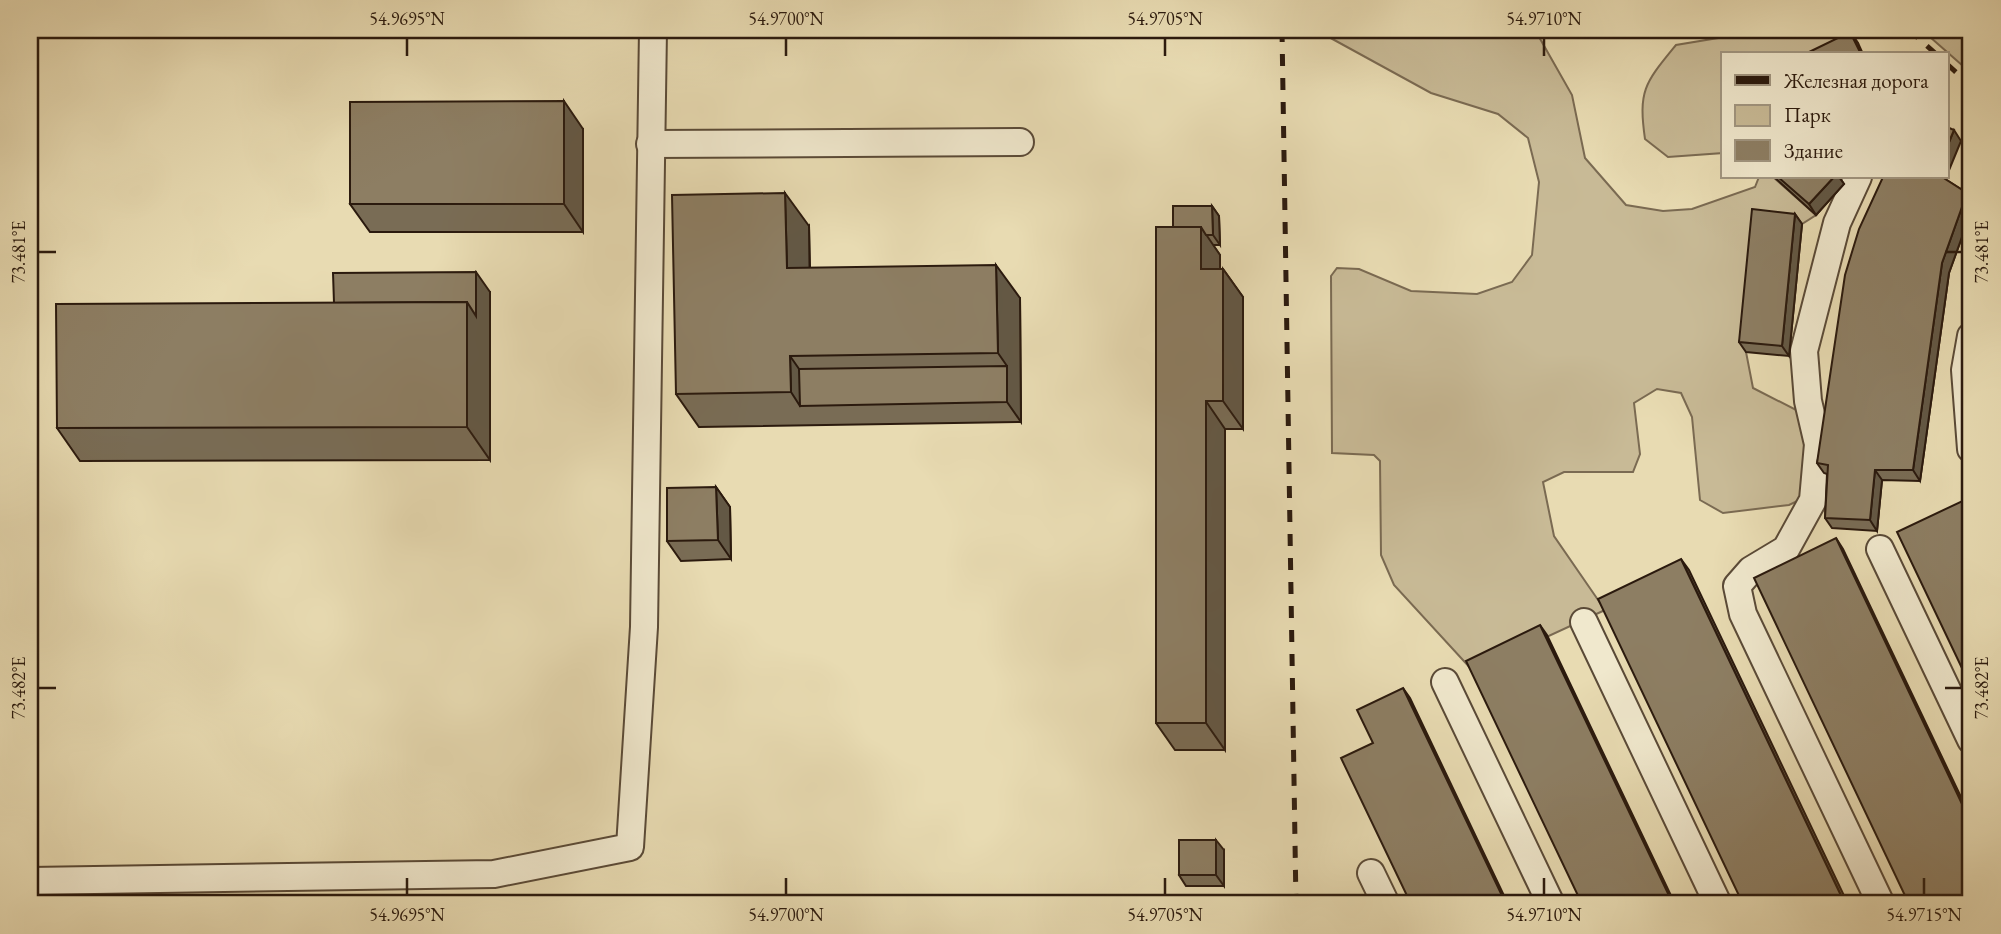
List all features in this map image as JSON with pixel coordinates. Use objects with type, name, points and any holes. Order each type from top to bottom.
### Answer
[{"type":"lane","points":[[30,881],[494,874],[630,847],[644,627],[653,30]]},
{"type":"lane","points":[[650,144],[1020,142]]},
{"type":"lane","points":[[1858,178],[1837,223],[1804,351],[1808,401],[1818,444],[1813,500],[1786,549],[1751,570],[1737,586],[1743,614],[1881,904]]},
{"type":"lane","points":[[1971,337],[1965,370],[1971,449]]},
{"type":"lane","points":[[1880,549],[1971,740]]},
{"type":"lane","points":[[1584,622],[1718,904]]},
{"type":"lane","points":[[1445,681],[1551,904]]},
{"type":"lane","points":[[1371,873],[1386,904]]},
{"type":"green space","points":[[1316,30],[1531,30],[1539,37],[1572,95],[1585,158],[1626,205],[1663,211],[1692,209],[1755,187],[1759,178],[1774,178],[1816,215],[1802,224],[1759,220],[1746,352],[1753,388],[1804,414],[1811,445],[1806,497],[1789,505],[1723,513],[1700,500],[1692,417],[1681,393],[1657,389],[1634,403],[1640,454],[1633,472],[1564,472],[1543,482],[1554,536],[1605,610],[1473,671],[1394,585],[1381,555],[1380,461],[1374,455],[1332,453],[1331,276],[1337,268],[1359,269],[1411,291],[1477,294],[1512,282],[1532,255],[1539,182],[1528,138],[1498,114],[1431,93]]},
{"type":"green space","points":[[1740,30],[1850,30],[1858,43],[1838,52],[1721,52],[1721,153],[1668,157],[1645,139],[1644,98],[1651,79],[1676,45],[1736,35]]},
{"type":"green space","points":[[1922,30],[1971,30],[1971,73]]},
{"type":"building","points":[[1850,32],[1860,52],[1809,52]]},
{"type":"building","points":[[564,101],[564,204],[350,204],[350,102]]},
{"type":"building","points":[[1948,127],[1954,130],[1948,145]]},
{"type":"building","points":[[1779,178],[1833,178],[1809,204]]},
{"type":"building","points":[[1883,178],[1944,178],[1967,193],[1942,263],[1913,470],[1875,470],[1870,520],[1825,518],[1828,465],[1817,463],[1845,275],[1859,229]]},
{"type":"building","points":[[785,193],[787,268],[996,265],[998,353],[790,356],[791,392],[676,394],[672,195]]},
{"type":"building","points":[[1173,206],[1212,206],[1213,235],[1206,235],[1201,227],[1173,227]]},
{"type":"building","points":[[1752,209],[1795,214],[1782,346],[1739,342]]},
{"type":"building","points":[[1156,227],[1201,227],[1201,269],[1223,269],[1223,401],[1206,401],[1206,723],[1156,723]]},
{"type":"building","points":[[476,272],[476,316],[467,302],[334,303],[333,273]]},
{"type":"building","points":[[467,302],[467,427],[57,428],[56,304]]},
{"type":"building","points":[[1007,366],[1007,402],[800,406],[799,369]]},
{"type":"building","points":[[716,487],[718,540],[667,541],[667,488]]},
{"type":"building","points":[[1971,497],[1971,687],[1897,532]]},
{"type":"building","points":[[1836,538],[1971,823],[1971,904],[1909,904],[1754,578]]},
{"type":"building","points":[[1681,559],[1845,904],[1743,904],[1598,599]]},
{"type":"building","points":[[1540,625],[1673,904],[1582,904],[1466,661]]},
{"type":"building","points":[[1403,688],[1506,904],[1411,904],[1341,758],[1373,743],[1357,710]]},
{"type":"building","points":[[1179,840],[1216,840],[1216,875],[1179,875]]},
{"type":"railway","points":[[1282,30],[1296,904]]},
{"type":"railway","points":[[1909,30],[1934,52]]},
{"type":"railway","points":[[1948,65],[1971,86]]}]
